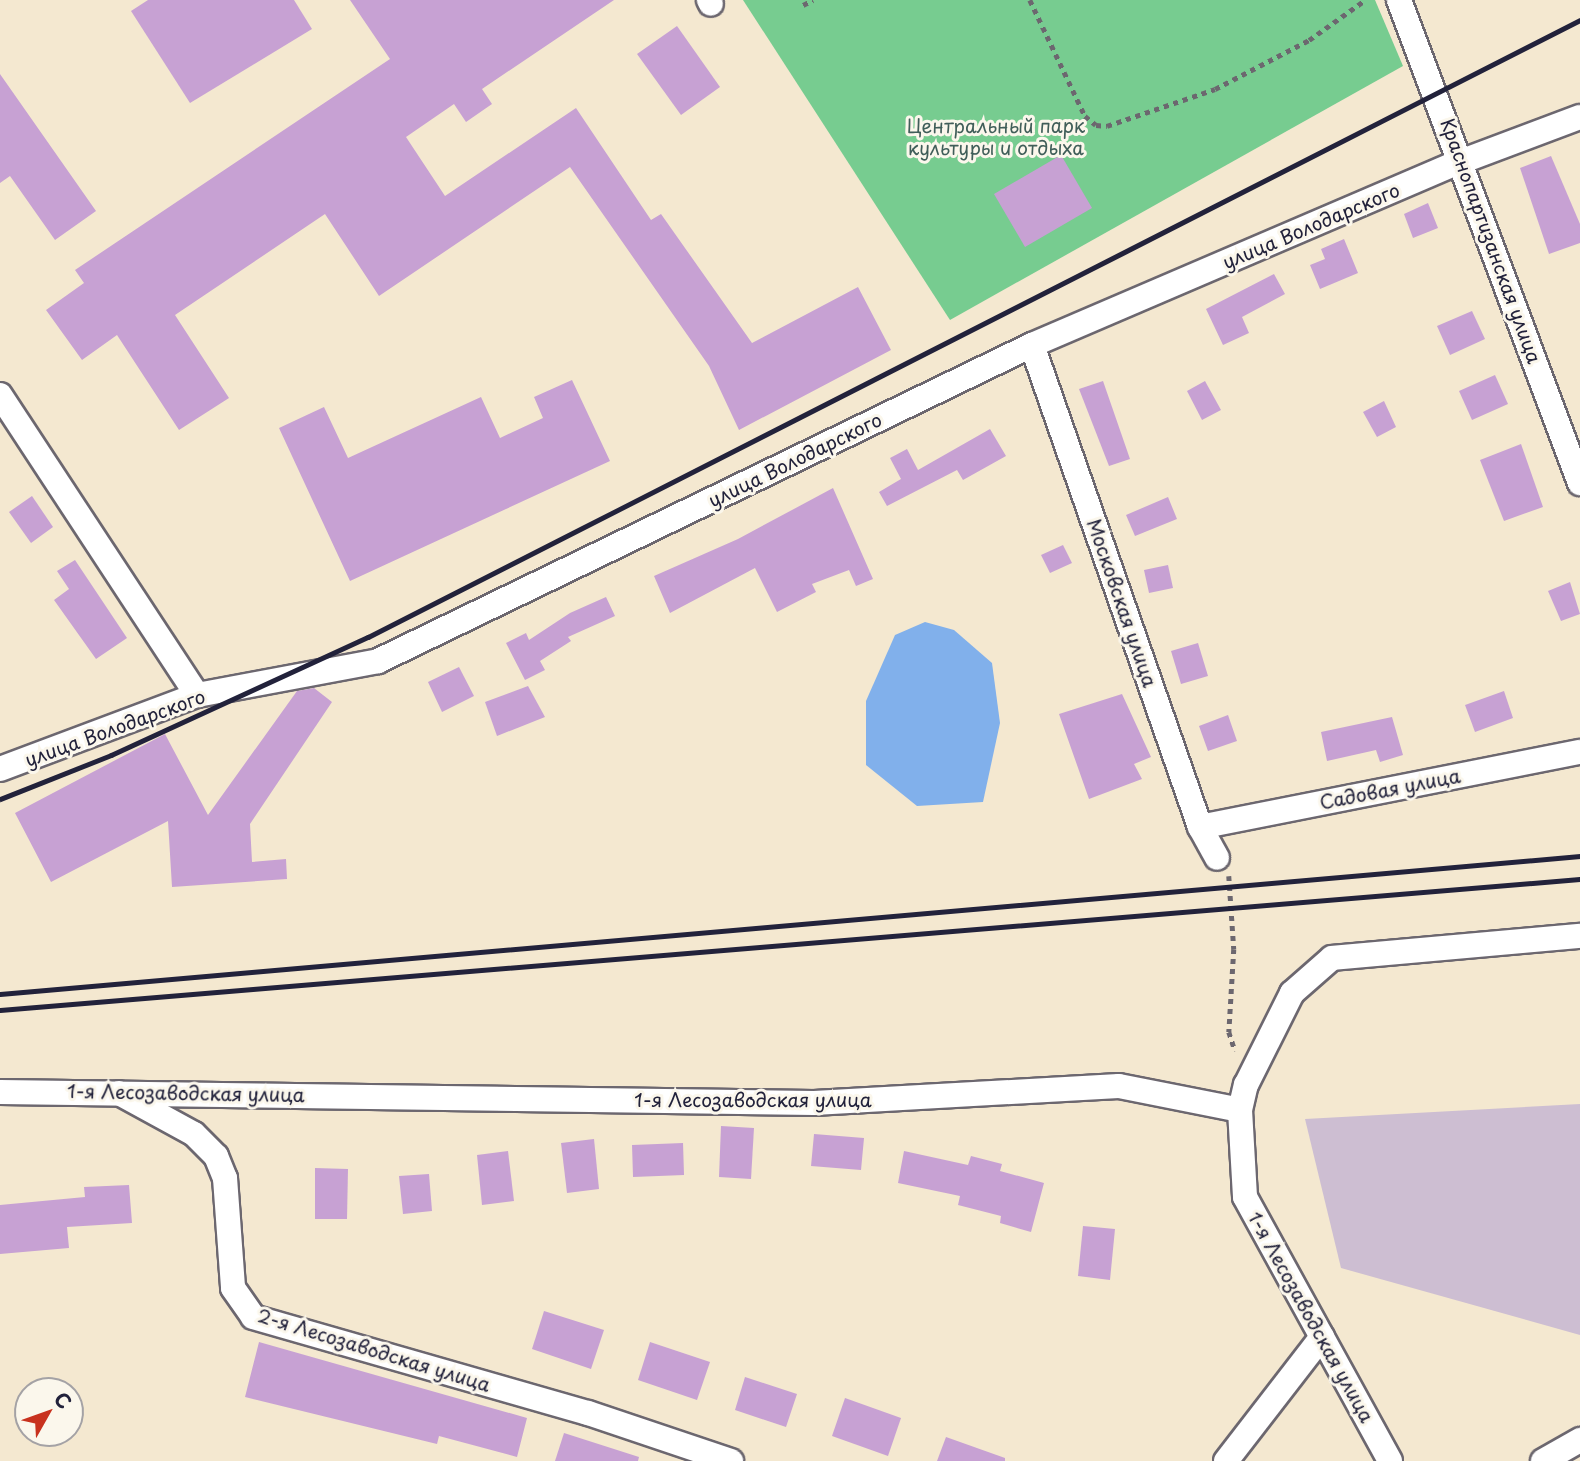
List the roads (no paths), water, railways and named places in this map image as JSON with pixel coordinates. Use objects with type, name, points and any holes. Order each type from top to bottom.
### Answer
[{"type":"street","name":"Краснопартизанская улица","points":[[1399,0],[1580,483]]},
{"type":"street","name":"улица Володарского","points":[[0,769],[197,695],[378,661],[1032,345],[1460,162],[1580,117]]},
{"type":"street","name":"Московская улица","points":[[1032,345],[1200,827],[1217,858]]},
{"type":"street","points":[[0,395],[197,695]]},
{"type":"street","name":"Садовая улица","points":[[1200,827],[1580,752]]},
{"type":"street","points":[[1240,1110],[1246,1085],[1292,993],[1332,958],[1580,936]]},
{"type":"street","name":"1-я Лесозаводская улица","points":[[0,1092],[115,1091],[814,1103],[1119,1086],[1240,1110],[1245,1197],[1390,1461]]},
{"type":"street","name":"2-я Лесозаводская улица","points":[[115,1091],[194,1134],[216,1156],[225,1178],[233,1288],[253,1317],[588,1413],[731,1461]]},
{"type":"street","points":[[1226,1461],[1322,1337]]},
{"type":"street","points":[[1543,1461],[1580,1440]]},
{"type":"water","points":[[925,622],[954,630],[992,663],[1000,723],[983,802],[917,806],[866,765],[866,701],[895,635]]},
{"type":"railway","points":[[0,799],[111,755],[368,637],[1580,20]]},
{"type":"railway","points":[[0,994],[1580,856]]},
{"type":"railway","points":[[0,1010],[1580,879]]},
{"type":"park label","name":"Центральный парк культуры и отдыха","points":[[996,137]]}]
